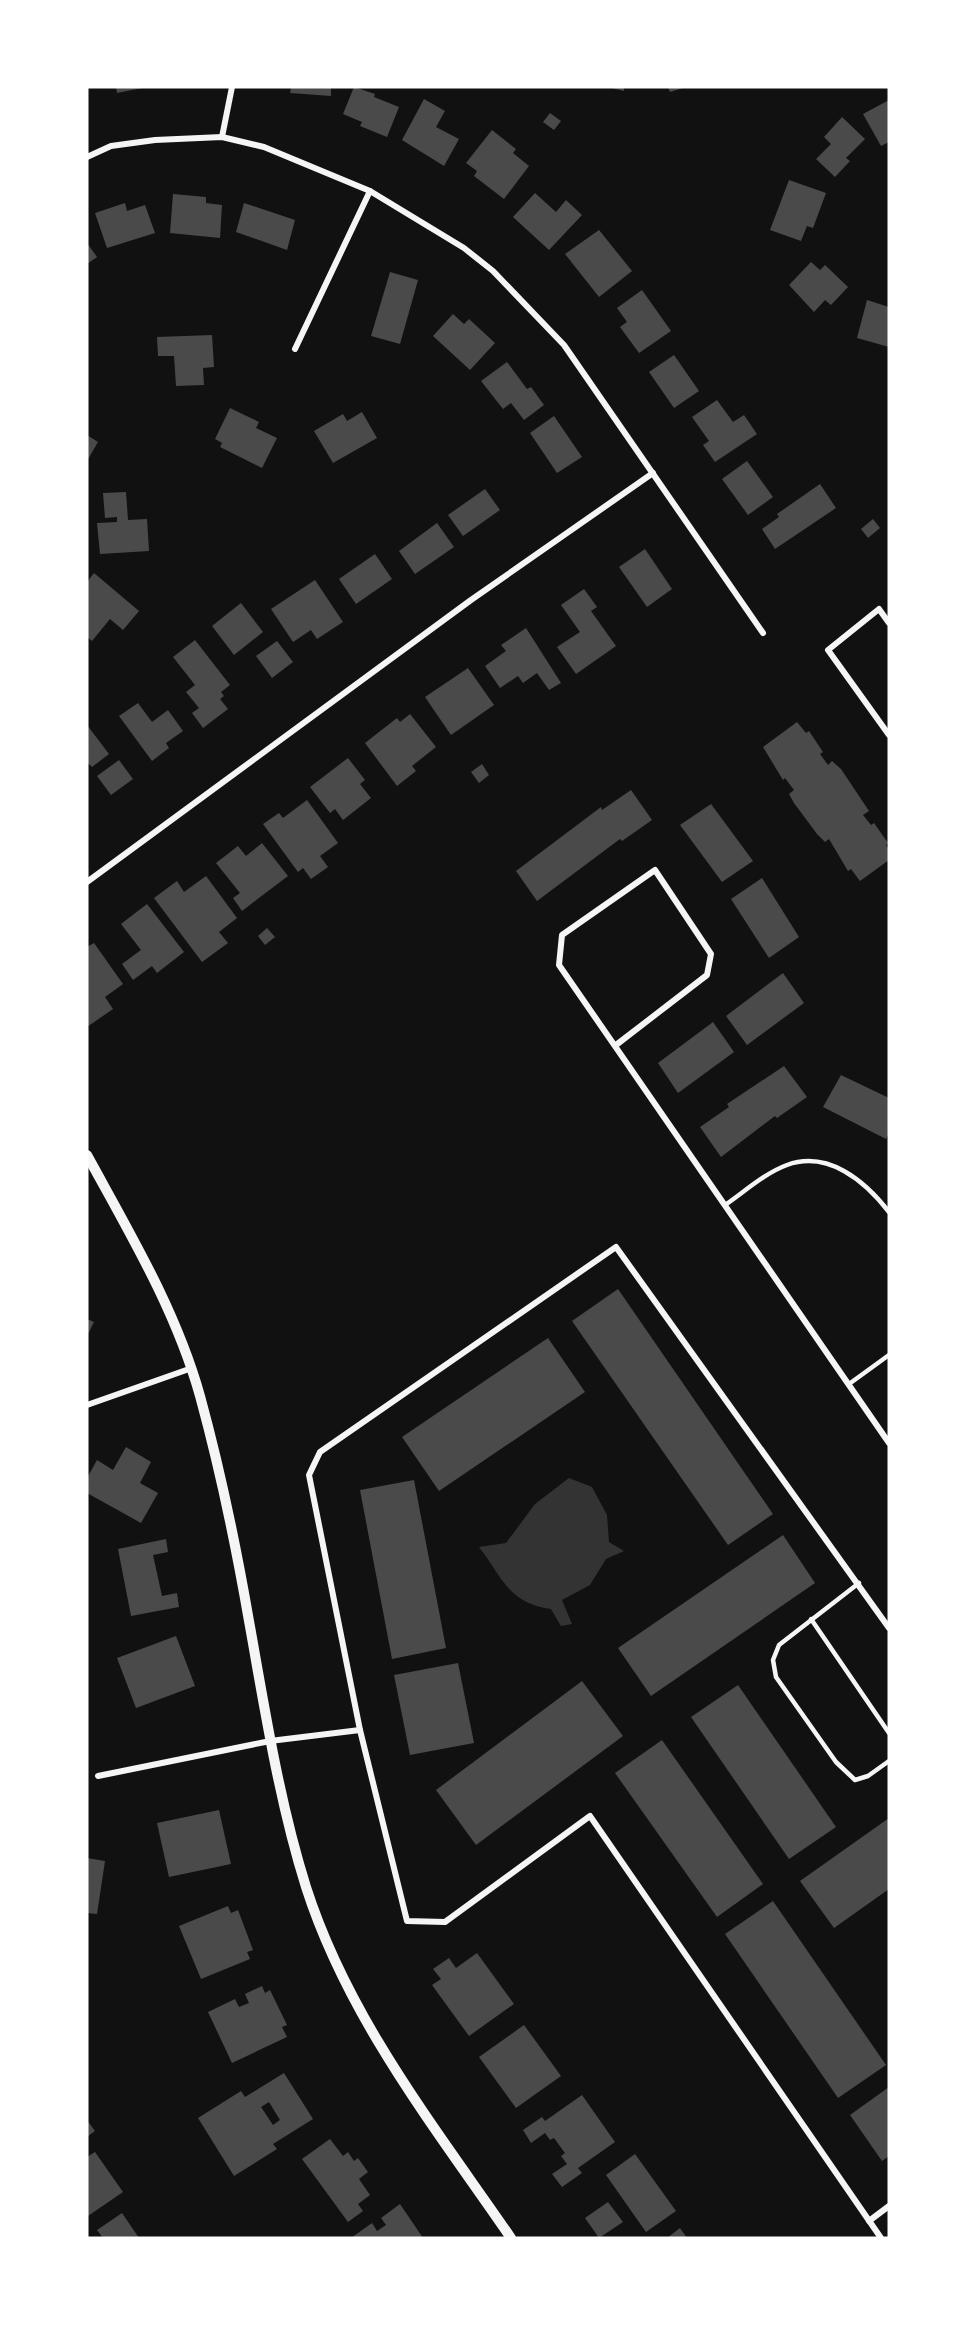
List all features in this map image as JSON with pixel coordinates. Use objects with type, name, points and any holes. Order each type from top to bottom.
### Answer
[{"type":"street","points":[[222,137],[232,87]]},
{"type":"street","points":[[87,157],[111,146],[155,140],[222,137],[264,147],[369,191],[464,248],[515,292],[564,345],[764,633]]},
{"type":"street","points":[[295,349],[369,191]]},
{"type":"street","points":[[87,882],[471,600],[653,473]]},
{"type":"street","points":[[889,623],[879,609],[828,650],[889,735]]},
{"type":"street","points":[[616,1044],[707,975],[711,954],[655,870],[562,934],[558,950],[559,965],[616,1044],[889,1443]]},
{"type":"street","points":[[87,1155],[156,1286],[192,1368],[221,1484],[249,1618],[270,1741],[306,1887],[345,1983],[372,2034],[512,2238]]},
{"type":"street","points":[[881,2238],[590,1816],[445,1922],[407,1921],[360,1730],[309,1475],[320,1452],[616,1247],[859,1583],[889,1628]]},
{"type":"street","points":[[87,1405],[192,1368]]},
{"type":"street","points":[[98,1776],[270,1741],[360,1730]]},
{"type":"street","points":[[869,2221],[889,2206]]},
{"type":"lane","points":[[725,1205],[786,1165],[804,1160],[825,1163],[845,1171],[863,1183],[889,1212]]},
{"type":"lane","points":[[849,1384],[889,1356]]},
{"type":"lane","points":[[859,1583],[779,1645],[773,1660],[776,1677],[836,1762],[855,1780],[868,1776],[889,1761]]},
{"type":"lane","points":[[812,1619],[889,1733]]},
{"type":"shaded area","points":[[569,1478],[592,1487],[607,1515],[609,1542],[624,1551],[606,1559],[590,1585],[562,1600],[572,1624],[561,1626],[551,1609],[537,1606],[516,1595],[501,1579],[479,1547],[506,1543],[535,1504]]},
{"type":"building","points":[[116,87],[142,87],[142,88],[117,93]]},
{"type":"building","points":[[291,87],[331,87],[331,96],[290,93]]},
{"type":"building","points":[[354,87],[375,94],[374,97],[399,107],[387,137],[360,126],[362,122],[343,114]]},
{"type":"building","points":[[608,87],[624,87],[624,91]]},
{"type":"building","points":[[668,87],[683,87],[683,88],[670,92]]},
{"type":"building","points":[[424,99],[445,111],[436,127],[459,139],[444,166],[402,140]]},
{"type":"building","points":[[889,100],[889,142],[881,146],[863,114]]},
{"type":"building","points":[[550,113],[561,121],[554,130],[543,122]]},
{"type":"building","points":[[842,117],[865,139],[846,158],[850,161],[835,177],[816,159],[831,144],[824,137]]},
{"type":"building","points":[[492,130],[516,149],[513,153],[529,166],[504,199],[474,176],[477,171],[466,163]]},
{"type":"building","points":[[789,180],[826,193],[813,228],[807,226],[801,241],[770,230]]},
{"type":"building","points":[[535,193],[556,212],[566,200],[582,215],[549,250],[513,217]]},
{"type":"building","points":[[173,194],[206,197],[206,203],[222,205],[220,238],[170,233]]},
{"type":"building","points":[[125,203],[127,211],[145,205],[155,233],[107,248],[95,213]]},
{"type":"building","points":[[244,203],[295,220],[287,250],[236,232]]},
{"type":"building","points":[[599,230],[632,271],[599,297],[565,254]]},
{"type":"building","points":[[87,243],[97,257],[87,264]]},
{"type":"building","points":[[811,262],[820,270],[825,265],[848,287],[831,305],[825,300],[814,312],[789,285]]},
{"type":"building","points":[[390,272],[418,280],[400,344],[371,336]]},
{"type":"building","points":[[642,290],[671,331],[639,353],[620,327],[627,322],[617,308]]},
{"type":"building","points":[[867,300],[889,307],[889,347],[857,338]]},
{"type":"building","points":[[453,314],[464,324],[469,319],[495,343],[470,370],[433,336]]},
{"type":"building","points":[[212,335],[214,367],[203,368],[204,385],[176,386],[174,356],[158,356],[157,337]]},
{"type":"building","points":[[674,355],[699,391],[674,408],[649,372]]},
{"type":"building","points":[[507,362],[527,389],[531,387],[544,405],[524,420],[511,403],[503,409],[481,381]]},
{"type":"building","points":[[717,400],[733,422],[744,415],[757,434],[715,462],[703,445],[709,441],[692,417]]},
{"type":"building","points":[[230,408],[259,422],[256,428],[277,438],[262,468],[220,447],[222,443],[215,439]]},
{"type":"building","points":[[362,412],[377,438],[333,463],[314,431],[343,414],[347,421]]},
{"type":"building","points":[[554,416],[582,457],[557,473],[530,433]]},
{"type":"building","points":[[87,435],[98,442],[87,461]]},
{"type":"building","points":[[747,461],[773,497],[748,515],[722,479]]},
{"type":"building","points":[[820,484],[836,508],[775,549],[762,529],[779,517],[777,514]]},
{"type":"building","points":[[485,489],[500,510],[463,536],[448,515]]},
{"type":"building","points":[[126,492],[128,520],[147,519],[149,551],[100,554],[97,523],[117,522],[117,517],[105,518],[103,493]]},
{"type":"building","points":[[873,519],[880,528],[868,538],[861,529]]},
{"type":"building","points":[[437,523],[454,547],[415,574],[399,551]]},
{"type":"building","points":[[645,549],[672,589],[647,607],[619,567]]},
{"type":"building","points":[[375,554],[392,579],[356,604],[339,579]]},
{"type":"building","points":[[94,573],[139,611],[123,630],[110,619],[92,641],[87,637],[87,582]]},
{"type":"building","points":[[315,580],[343,622],[317,639],[311,630],[293,642],[271,609]]},
{"type":"building","points":[[584,589],[597,607],[591,611],[616,646],[576,674],[557,647],[580,632],[561,605]]},
{"type":"building","points":[[241,603],[263,632],[234,655],[212,626]]},
{"type":"building","points":[[526,628],[561,683],[549,690],[537,673],[523,683],[518,676],[500,688],[485,666],[506,651],[501,645]]},
{"type":"building","points":[[195,640],[230,685],[221,692],[224,696],[220,699],[228,709],[203,728],[192,713],[199,708],[186,692],[195,685],[173,657]]},
{"type":"building","points":[[277,641],[293,662],[272,678],[256,656]]},
{"type":"building","points":[[468,668],[494,705],[451,735],[425,697]]},
{"type":"building","points":[[138,703],[152,722],[168,710],[183,731],[166,743],[169,748],[152,761],[119,716]]},
{"type":"building","points":[[410,714],[436,747],[412,766],[416,771],[397,786],[365,743],[397,718],[400,722]]},
{"type":"building","points":[[797,722],[806,733],[809,731],[823,752],[820,754],[828,765],[832,761],[841,769],[869,811],[863,815],[871,825],[874,823],[888,843],[886,845],[889,850],[889,860],[860,881],[851,869],[848,871],[829,839],[825,842],[817,834],[794,803],[789,794],[794,790],[785,778],[783,780],[763,747]]},
{"type":"building","points":[[87,725],[109,754],[92,767],[87,765]]},
{"type":"building","points":[[348,758],[365,780],[360,784],[371,798],[343,820],[335,809],[330,813],[310,787]]},
{"type":"building","points":[[119,760],[133,779],[111,795],[97,776]]},
{"type":"building","points":[[482,764],[489,775],[479,783],[471,772]]},
{"type":"building","points":[[631,790],[652,820],[622,841],[620,839],[537,901],[516,871],[601,807],[602,810]]},
{"type":"building","points":[[307,800],[338,843],[320,856],[328,867],[311,879],[303,868],[298,872],[263,824],[279,813],[283,818]]},
{"type":"building","points":[[711,804],[753,861],[722,882],[680,825]]},
{"type":"building","points":[[262,843],[288,876],[242,911],[233,898],[240,893],[216,863],[238,846],[246,856]]},
{"type":"building","points":[[206,876],[237,918],[219,932],[228,943],[202,962],[154,898],[177,881],[184,892]]},
{"type":"building","points":[[762,878],[799,937],[769,958],[731,899]]},
{"type":"building","points":[[147,904],[184,952],[157,973],[152,966],[133,980],[122,964],[141,950],[121,924]]},
{"type":"building","points":[[267,928],[275,937],[265,945],[258,936]]},
{"type":"building","points":[[94,943],[123,984],[105,997],[113,1009],[87,1027],[87,947]]},
{"type":"building","points":[[783,973],[804,1003],[747,1045],[726,1016]]},
{"type":"building","points":[[713,1022],[734,1052],[678,1093],[658,1063]]},
{"type":"building","points":[[784,1066],[807,1097],[777,1118],[775,1116],[721,1157],[700,1127],[729,1107],[727,1104]]},
{"type":"building","points":[[841,1075],[889,1098],[889,1133],[886,1139],[823,1107]]},
{"type":"building","points":[[618,1289],[773,1514],[728,1545],[572,1321]]},
{"type":"building","points":[[87,1319],[94,1322],[87,1336]]},
{"type":"building","points":[[548,1338],[585,1392],[439,1491],[402,1437]]},
{"type":"building","points":[[126,1447],[151,1462],[140,1483],[158,1493],[141,1523],[87,1493],[87,1478],[97,1460],[113,1470]]},
{"type":"building","points":[[414,1480],[446,1648],[392,1659],[360,1490]]},
{"type":"building","points":[[783,1535],[815,1583],[651,1696],[618,1648]]},
{"type":"building","points":[[166,1539],[168,1552],[153,1555],[162,1596],[177,1593],[179,1607],[131,1616],[118,1549]]},
{"type":"building","points":[[176,1636],[195,1686],[136,1708],[117,1658]]},
{"type":"building","points":[[458,1663],[474,1743],[410,1755],[394,1675]]},
{"type":"building","points":[[582,1681],[623,1736],[476,1845],[436,1790]]},
{"type":"building","points":[[738,1685],[836,1827],[789,1859],[691,1717]]},
{"type":"building","points":[[662,1740],[763,1884],[717,1917],[615,1773]]},
{"type":"building","points":[[219,1810],[231,1864],[169,1877],[157,1823]]},
{"type":"building","points":[[889,1818],[889,1889],[834,1928],[800,1881]]},
{"type":"building","points":[[87,1858],[105,1861],[97,1914],[87,1913]]},
{"type":"building","points":[[773,1901],[886,2065],[838,2098],[725,1934]]},
{"type":"building","points":[[228,1906],[231,1913],[238,1910],[253,1950],[247,1952],[250,1959],[201,1979],[179,1926]]},
{"type":"building","points":[[477,1953],[514,2004],[469,2036],[432,1985],[441,1979],[433,1969],[449,1958],[456,1968]]},
{"type":"building","points":[[262,1986],[265,1993],[270,1990],[287,2025],[282,2027],[287,2037],[232,2063],[208,2012],[235,1999],[239,2007],[249,2003],[245,1994]]},
{"type":"building","points":[[524,2025],[561,2076],[516,2108],[479,2057]]},
{"type":"building","points":[[284,2073],[313,2119],[273,2144],[277,2149],[234,2176],[198,2118],[241,2091],[245,2097]],"holes":[[[269,2102],[280,2120],[273,2125],[261,2107]]]},
{"type":"building","points":[[889,2087],[889,2156],[882,2161],[850,2115]]},
{"type":"building","points":[[582,2095],[615,2142],[578,2168],[582,2173],[562,2187],[552,2174],[567,2164],[561,2156],[565,2153],[554,2138],[550,2140],[545,2133],[531,2143],[523,2130],[542,2117],[545,2121]]},
{"type":"building","points":[[87,2120],[95,2131],[87,2137]]},
{"type":"building","points":[[330,2139],[343,2156],[348,2152],[354,2161],[358,2158],[368,2172],[359,2179],[370,2195],[358,2204],[363,2211],[348,2222],[302,2159]]},
{"type":"building","points":[[95,2152],[123,2192],[88,2216],[87,2157]]},
{"type":"building","points":[[635,2154],[676,2211],[646,2232],[606,2175]]},
{"type":"building","points":[[608,2202],[623,2222],[599,2238],[585,2218]]},
{"type":"building","points":[[400,2204],[423,2238],[351,2238],[372,2223],[377,2231],[386,2225],[381,2218]]},
{"type":"building","points":[[122,2213],[139,2238],[103,2238],[97,2230]]},
{"type":"building","points":[[680,2228],[687,2238],[667,2238]]}]
